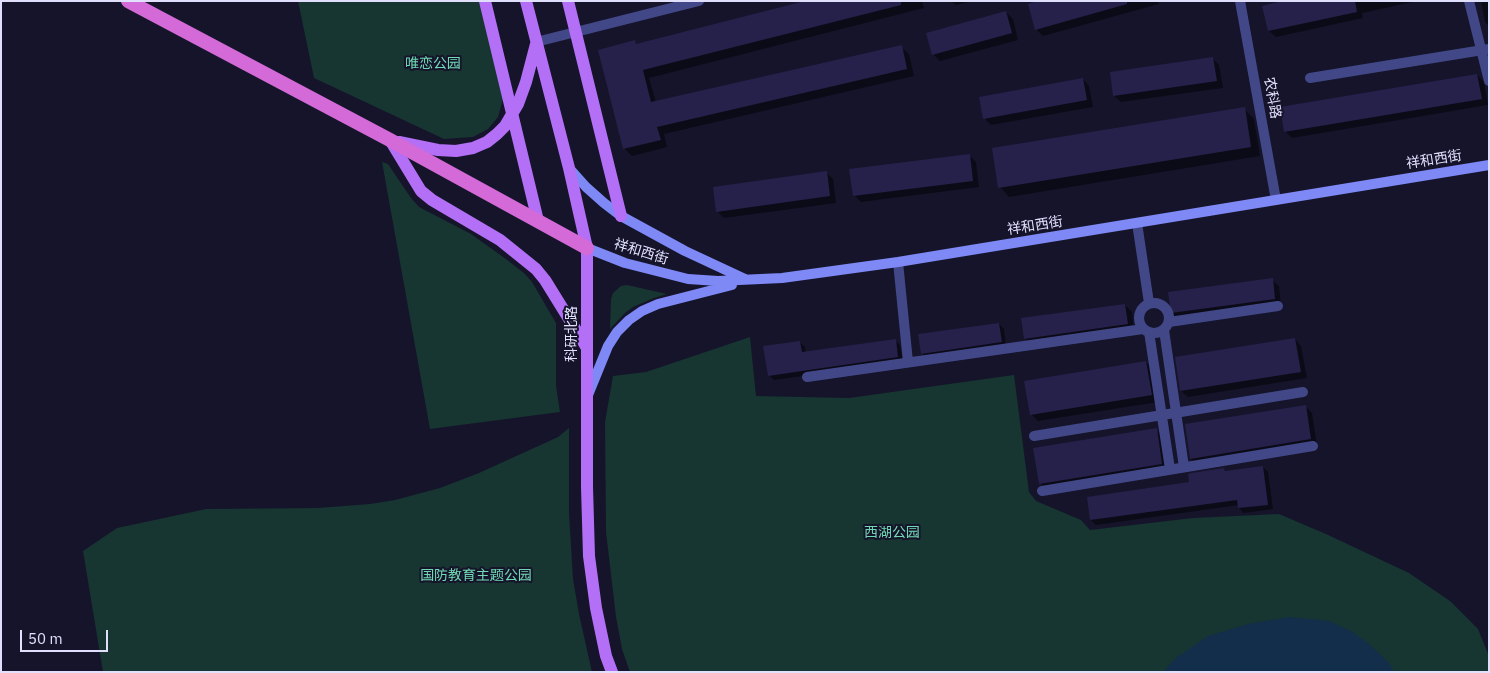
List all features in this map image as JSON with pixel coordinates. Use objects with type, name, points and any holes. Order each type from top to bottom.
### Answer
[{"type":"highway","points":[[128,1],[390,140],[587,248]]},
{"type":"main road","points":[[485,1],[538,221]]},
{"type":"main road","name":"科研北路","points":[[526,1],[569,168],[587,248],[587,487],[589,556],[596,608],[606,656],[612,672]]},
{"type":"main road","points":[[568,1],[621,216]]},
{"type":"main road","points":[[390,140],[438,150],[456,151],[473,148],[487,142],[497,134],[513,114],[523,93],[536,42]]},
{"type":"main road","points":[[390,140],[421,191],[432,200],[500,240],[536,269],[545,280],[587,348]]},
{"type":"main road","name":"祥和西街","points":[[587,248],[625,263],[688,279],[718,281],[782,278],[828,273],[1137,224],[1489,165]]},
{"type":"main road","points":[[569,168],[586,188],[621,216],[685,251],[748,280]]},
{"type":"main road","points":[[587,398],[608,346],[629,320],[642,311],[658,304],[748,280]]},
{"type":"street","points":[[536,42],[699,1]]},
{"type":"street","name":"农科路","points":[[1240,1],[1276,200]]},
{"type":"street","points":[[1470,1],[1485,50],[1489,81]]},
{"type":"street","points":[[1310,78],[1485,50]]},
{"type":"street","points":[[1137,224],[1150,304]]},
{"type":"street","points":[[898,262],[908,362]]},
{"type":"street","points":[[1170,469],[1146,331],[1140,325],[1139,314],[1145,306],[1150,304],[1163,306],[1168,314],[1166,326],[1184,467]]},
{"type":"street","points":[[807,377],[1146,331],[1158,333],[1166,326],[1278,306]]},
{"type":"street","points":[[1034,436],[1303,392]]},
{"type":"street","points":[[1042,491],[1313,446]]},
{"type":"green space","name":"唯恋公园","points":[[298,1],[482,1],[503,99],[498,117],[488,129],[473,137],[444,139],[314,78]]},
{"type":"green space","points":[[382,162],[388,164],[419,207],[471,234],[506,259],[532,282],[556,323],[556,386],[560,412],[430,429]]},
{"type":"green space","points":[[627,285],[667,294],[633,307],[610,329],[613,293],[621,286]]},
{"type":"green space","name":"西湖公园","points":[[750,337],[756,396],[849,398],[1014,375],[1029,492],[1036,501],[1081,520],[1090,530],[1193,518],[1279,514],[1409,573],[1450,601],[1478,629],[1489,656],[1489,672],[630,672],[622,649],[616,617],[606,532],[605,422],[613,376],[646,372]]},
{"type":"green space","name":"国防教育主题公园","points":[[569,428],[569,513],[573,579],[592,672],[103,672],[83,551],[117,528],[206,509],[318,508],[395,500],[440,488],[479,473],[558,437]]},
{"type":"water","points":[[1290,617],[1329,621],[1351,631],[1369,644],[1389,663],[1394,672],[1163,672],[1176,658],[1208,636],[1248,624]]},
{"type":"building","points":[[805,1],[901,1],[901,5],[643,70],[651,102],[902,45],[907,69],[657,127],[661,140],[623,149],[598,50],[635,40],[636,44]]},
{"type":"building","points":[[1037,1],[1127,1],[1127,4],[1035,30],[1028,4]]},
{"type":"building","points":[[1282,1],[1355,1],[1357,12],[1268,31],[1262,6]]},
{"type":"building","points":[[1006,11],[1012,33],[932,55],[926,33]]},
{"type":"building","points":[[1213,57],[1217,81],[1113,96],[1110,72]]},
{"type":"building","points":[[1477,74],[1482,99],[1284,132],[1280,107]]},
{"type":"building","points":[[1083,78],[1087,100],[983,119],[979,97]]},
{"type":"building","points":[[1245,107],[1251,147],[998,188],[992,148]]},
{"type":"building","points":[[970,154],[973,181],[853,196],[849,169]]},
{"type":"building","points":[[827,171],[830,196],[716,212],[713,187]]},
{"type":"building","points":[[1273,278],[1275,299],[1171,313],[1168,292]]},
{"type":"building","points":[[1125,304],[1128,324],[1024,339],[1021,318]]},
{"type":"building","points":[[999,323],[1002,342],[921,354],[918,334]]},
{"type":"building","points":[[1295,338],[1301,372],[1180,391],[1175,357]]},
{"type":"building","points":[[896,339],[898,357],[768,376],[763,346],[800,341],[802,352]]},
{"type":"building","points":[[1146,361],[1152,395],[1030,415],[1024,381]]},
{"type":"building","points":[[1306,405],[1311,439],[1190,459],[1185,424]]},
{"type":"building","points":[[1157,428],[1162,464],[1039,484],[1033,448]]},
{"type":"building","points":[[1263,466],[1268,505],[1238,508],[1237,500],[1090,520],[1087,497],[1189,482],[1188,474],[1191,473],[1224,468],[1225,471]]}]
